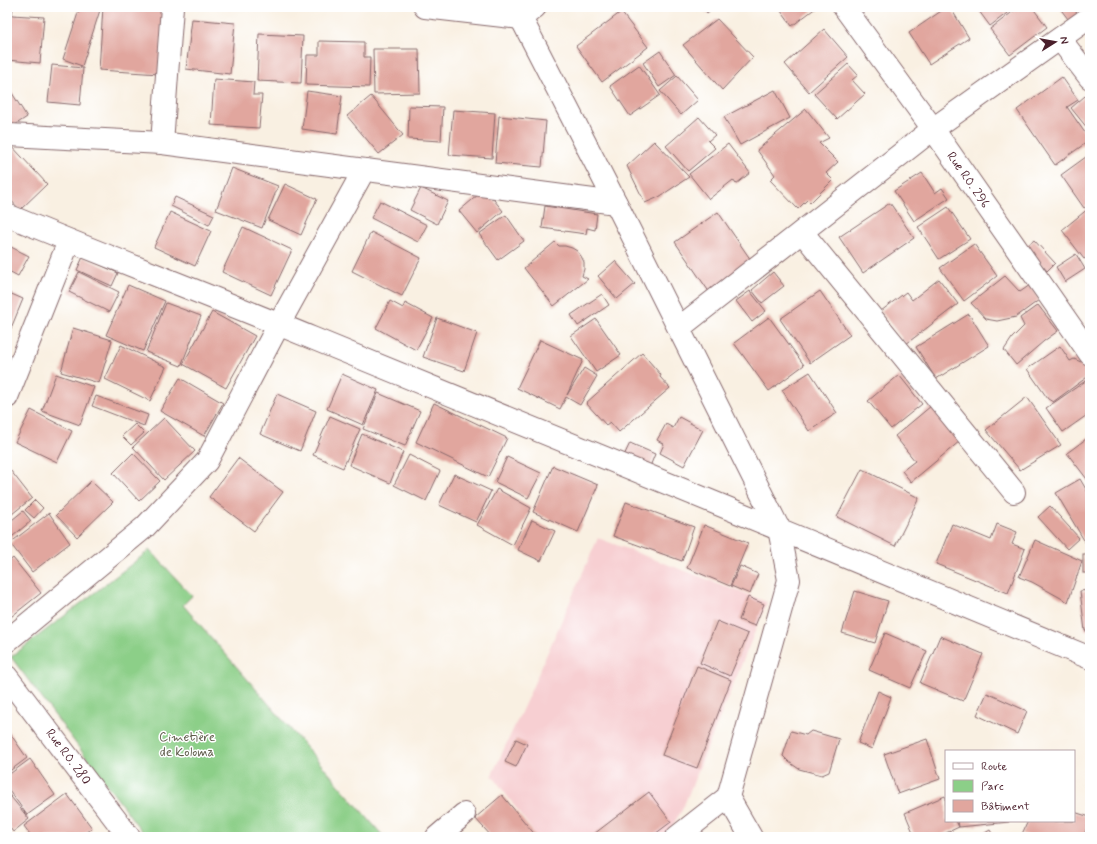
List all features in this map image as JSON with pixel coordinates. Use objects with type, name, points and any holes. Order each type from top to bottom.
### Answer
[{"type":"street","points":[[162,143],[172,7]]},
{"type":"street","points":[[425,7],[528,12],[616,203],[779,529],[789,580],[728,796],[677,837]]},
{"type":"street","name":"Rue RO. 296","points":[[844,7],[933,129],[1090,354]]},
{"type":"street","points":[[679,328],[933,129],[1090,17]]},
{"type":"street","points":[[1060,39],[1090,78]]},
{"type":"street","points":[[7,136],[162,143],[616,203]]},
{"type":"street","points":[[7,641],[145,527],[207,461],[279,324],[364,170]]},
{"type":"street","points":[[7,215],[279,324],[1090,658]]},
{"type":"street","points":[[802,232],[1014,492]]},
{"type":"street","points":[[7,397],[69,241]]},
{"type":"street","name":"Rue RO. 280","points":[[7,677],[129,837]]},
{"type":"street","points":[[728,796],[750,837]]},
{"type":"street","points":[[437,837],[464,814]]},
{"type":"shaded area","points":[[598,538],[767,602],[682,810],[671,828],[659,837],[537,837],[492,775]]},
{"type":"green space","name":"Cimetière de Koloma","points":[[150,550],[192,596],[183,605],[384,837],[146,837],[11,657]]},
{"type":"building","points":[[7,7],[13,7],[12,15],[44,17],[40,63],[7,60]]},
{"type":"building","points":[[80,7],[101,7],[82,66],[63,59]]},
{"type":"building","points":[[103,7],[164,7],[159,74],[99,70]]},
{"type":"building","points":[[702,7],[714,7],[707,13]]},
{"type":"building","points":[[778,7],[817,7],[792,26]]},
{"type":"building","points":[[947,7],[950,7],[969,38],[929,64],[909,33]]},
{"type":"building","points":[[976,7],[1015,7],[990,26]]},
{"type":"building","points":[[1019,7],[1032,7],[1047,27],[1010,55],[990,29]]},
{"type":"building","points":[[1059,7],[1086,7],[1088,10],[1071,23]]},
{"type":"building","points":[[621,12],[648,47],[602,82],[576,46]]},
{"type":"building","points":[[192,19],[235,23],[230,74],[186,69]]},
{"type":"building","points":[[717,19],[753,57],[722,90],[683,45]]},
{"type":"building","points":[[824,29],[848,57],[809,92],[785,64]]},
{"type":"building","points":[[259,34],[303,36],[301,83],[257,81]]},
{"type":"building","points":[[319,41],[364,42],[364,57],[370,57],[369,87],[306,85],[307,55],[319,55]]},
{"type":"building","points":[[373,49],[419,49],[420,93],[374,94]]},
{"type":"building","points":[[660,51],[676,75],[659,87],[643,63]]},
{"type":"building","points":[[848,64],[858,75],[852,80],[865,94],[837,119],[814,94]]},
{"type":"building","points":[[52,65],[83,68],[80,105],[48,102]]},
{"type":"building","points":[[639,65],[660,95],[630,116],[610,86]]},
{"type":"building","points":[[677,76],[698,100],[681,115],[660,91]]},
{"type":"building","points":[[1062,77],[1078,100],[1067,107],[1090,140],[1055,165],[1017,110]]},
{"type":"building","points":[[214,79],[254,82],[253,95],[262,95],[259,128],[211,125]]},
{"type":"building","points":[[7,85],[27,117],[7,130]]},
{"type":"building","points":[[775,90],[790,118],[740,145],[724,117]]},
{"type":"building","points":[[307,91],[342,96],[337,134],[302,129]]},
{"type":"building","points":[[371,96],[403,135],[379,154],[347,116]]},
{"type":"building","points":[[1085,96],[1090,102],[1090,127],[1088,129],[1071,108]]},
{"type":"building","points":[[409,106],[443,107],[441,141],[408,139]]},
{"type":"building","points":[[806,109],[829,138],[819,143],[838,162],[826,173],[833,180],[810,203],[807,200],[798,209],[770,180],[775,175],[757,150]]},
{"type":"building","points":[[453,110],[495,113],[492,158],[449,155]]},
{"type":"building","points":[[499,116],[546,121],[542,167],[495,163]]},
{"type":"building","points":[[699,117],[715,135],[708,141],[715,148],[688,171],[666,146]]},
{"type":"building","points":[[654,141],[689,177],[659,197],[645,203],[627,166]]},
{"type":"building","points":[[9,143],[47,184],[20,210],[7,196],[7,145]]},
{"type":"building","points":[[728,144],[750,173],[736,184],[733,180],[709,199],[689,174]]},
{"type":"building","points":[[1090,154],[1090,204],[1084,208],[1061,175]]},
{"type":"building","points":[[232,168],[278,186],[262,228],[216,210]]},
{"type":"building","points":[[922,173],[935,193],[942,188],[949,198],[914,221],[894,191]]},
{"type":"building","points":[[285,184],[317,199],[301,235],[268,220]]},
{"type":"building","points":[[421,188],[448,201],[437,224],[410,210]]},
{"type":"building","points":[[485,189],[503,211],[477,233],[459,211]]},
{"type":"building","points":[[175,197],[214,215],[209,225],[171,206]]},
{"type":"building","points":[[380,201],[427,225],[418,242],[371,218]]},
{"type":"building","points":[[890,203],[914,238],[863,273],[839,237]]},
{"type":"building","points":[[545,206],[597,214],[595,230],[587,228],[586,234],[542,228]]},
{"type":"building","points":[[948,207],[970,239],[939,259],[918,227]]},
{"type":"building","points":[[1089,208],[1090,255],[1084,259],[1062,230]]},
{"type":"building","points":[[170,212],[211,231],[195,266],[154,247]]},
{"type":"building","points":[[718,212],[755,266],[712,296],[675,242]]},
{"type":"building","points":[[506,215],[524,241],[498,260],[479,234]]},
{"type":"building","points":[[243,227],[292,250],[271,295],[222,272]]},
{"type":"building","points":[[371,232],[421,258],[402,296],[352,271]]},
{"type":"building","points":[[1034,240],[1055,263],[1047,271],[1026,247]]},
{"type":"building","points":[[555,242],[559,246],[565,246],[577,251],[584,262],[582,276],[588,279],[554,306],[524,268]]},
{"type":"building","points":[[974,244],[997,276],[964,301],[940,268]]},
{"type":"building","points":[[7,245],[29,256],[18,276],[7,270]]},
{"type":"building","points":[[1076,254],[1085,269],[1065,282],[1056,267]]},
{"type":"building","points":[[83,257],[118,273],[112,286],[77,270]]},
{"type":"building","points":[[615,261],[635,284],[617,299],[598,276]]},
{"type":"building","points":[[79,272],[119,292],[109,312],[69,292]]},
{"type":"building","points":[[773,272],[784,286],[762,303],[752,290]]},
{"type":"building","points":[[1005,276],[1020,292],[1030,285],[1039,300],[1016,317],[997,321],[986,319],[971,303]]},
{"type":"building","points":[[939,279],[958,304],[906,344],[881,311],[906,292],[912,300]]},
{"type":"building","points":[[128,285],[165,301],[143,351],[106,335]]},
{"type":"building","points":[[750,291],[766,311],[752,322],[736,301]]},
{"type":"building","points":[[820,291],[850,335],[810,363],[780,319]]},
{"type":"building","points":[[7,292],[23,299],[7,338]]},
{"type":"building","points":[[602,294],[609,305],[578,326],[571,315]]},
{"type":"building","points":[[390,301],[403,308],[405,303],[433,318],[416,350],[376,328]]},
{"type":"building","points":[[166,303],[201,316],[181,366],[146,352]]},
{"type":"building","points":[[1038,305],[1058,331],[1016,365],[1004,350],[1012,338],[1024,326],[1020,318]]},
{"type":"building","points":[[212,312],[255,336],[226,388],[183,364]]},
{"type":"building","points":[[969,314],[989,346],[936,379],[916,347]]},
{"type":"building","points":[[769,317],[804,365],[769,391],[734,343]]},
{"type":"building","points":[[437,318],[477,333],[464,371],[423,357]]},
{"type":"building","points":[[596,319],[621,355],[596,372],[571,336]]},
{"type":"building","points":[[73,328],[112,340],[99,383],[61,372]]},
{"type":"building","points":[[540,340],[583,360],[567,395],[584,368],[597,376],[580,405],[566,397],[560,409],[517,388]]},
{"type":"building","points":[[121,345],[166,367],[150,401],[105,379]]},
{"type":"building","points":[[1060,346],[1070,361],[1074,359],[1081,362],[1087,358],[1090,363],[1090,375],[1053,402],[1048,399],[1027,369]]},
{"type":"building","points":[[642,353],[670,388],[619,432],[610,422],[606,425],[586,403]]},
{"type":"building","points":[[810,372],[837,413],[809,431],[782,390]]},
{"type":"building","points":[[56,374],[94,387],[80,425],[42,411]]},
{"type":"building","points":[[342,374],[378,390],[363,425],[327,409]]},
{"type":"building","points":[[899,375],[922,404],[891,429],[868,401]]},
{"type":"building","points":[[180,378],[223,403],[204,436],[160,411]]},
{"type":"building","points":[[1090,378],[1090,413],[1063,432],[1046,408]]},
{"type":"building","points":[[378,393],[420,411],[405,446],[363,429]]},
{"type":"building","points":[[277,394],[316,411],[300,451],[260,434]]},
{"type":"building","points":[[96,396],[148,415],[144,426],[92,406]]},
{"type":"building","points":[[1027,397],[1061,445],[1020,470],[986,430]]},
{"type":"building","points":[[434,403],[507,438],[488,477],[416,442]]},
{"type":"building","points":[[931,406],[960,441],[911,482],[902,471],[915,461],[895,436]]},
{"type":"building","points":[[31,410],[72,431],[57,462],[15,442]]},
{"type":"building","points":[[330,416],[360,429],[343,468],[313,455]]},
{"type":"building","points":[[679,417],[703,430],[684,466],[660,453],[664,444],[657,440],[666,424],[673,428]]},
{"type":"building","points":[[164,418],[195,451],[164,480],[133,447]]},
{"type":"building","points":[[135,424],[144,433],[131,445],[122,436]]},
{"type":"building","points":[[362,434],[403,452],[390,483],[349,465]]},
{"type":"building","points":[[1090,436],[1090,483],[1067,453]]},
{"type":"building","points":[[630,443],[655,454],[647,474],[621,462]]},
{"type":"building","points":[[133,453],[160,481],[139,501],[113,473]]},
{"type":"building","points":[[409,455],[440,471],[426,501],[394,485]]},
{"type":"building","points":[[507,457],[541,473],[528,498],[495,482]]},
{"type":"building","points":[[238,458],[283,492],[254,531],[209,497]]},
{"type":"building","points":[[7,466],[32,498],[7,518]]},
{"type":"building","points":[[553,466],[598,485],[578,532],[533,512]]},
{"type":"building","points":[[862,469],[919,498],[895,546],[837,517]]},
{"type":"building","points":[[454,474],[491,491],[476,522],[439,505]]},
{"type":"building","points":[[1080,479],[1090,496],[1090,546],[1088,547],[1056,493]]},
{"type":"building","points":[[91,481],[113,502],[77,537],[56,515]]},
{"type":"building","points":[[497,489],[531,508],[513,545],[477,525]]},
{"type":"building","points":[[35,500],[43,508],[34,518],[25,510]]},
{"type":"building","points":[[626,502],[694,527],[682,561],[613,536]]},
{"type":"building","points":[[1050,506],[1079,538],[1067,549],[1038,517]]},
{"type":"building","points":[[23,511],[31,521],[7,541],[7,524]]},
{"type":"building","points":[[49,513],[70,543],[32,572],[10,543]]},
{"type":"building","points":[[532,520],[555,531],[541,561],[518,550]]},
{"type":"building","points":[[952,524],[991,540],[997,524],[1017,532],[1012,544],[1025,549],[1008,593],[936,564]]},
{"type":"building","points":[[704,525],[748,543],[730,586],[687,568]]},
{"type":"building","points":[[1035,540],[1082,561],[1068,602],[1032,582],[1019,577]]},
{"type":"building","points":[[1083,554],[1090,554],[1090,573],[1083,573]]},
{"type":"building","points":[[13,558],[41,593],[7,620],[7,563]]},
{"type":"building","points":[[740,566],[758,574],[750,594],[731,586]]},
{"type":"building","points":[[1090,590],[1090,630],[1085,631],[1080,591]]},
{"type":"building","points":[[855,591],[888,601],[875,643],[842,633]]},
{"type":"building","points":[[748,597],[764,604],[755,626],[739,620]]},
{"type":"building","points":[[717,621],[748,634],[730,676],[700,663]]},
{"type":"building","points":[[885,633],[927,651],[910,688],[869,670]]},
{"type":"building","points":[[940,636],[983,654],[963,701],[920,683]]},
{"type":"building","points":[[697,666],[731,680],[697,768],[662,755]]},
{"type":"building","points":[[878,691],[891,697],[872,749],[858,743]]},
{"type":"building","points":[[987,693],[1027,711],[1017,734],[977,715]]},
{"type":"building","points":[[7,729],[27,758],[7,773]]},
{"type":"building","points":[[791,731],[806,735],[811,731],[839,739],[829,772],[822,775],[799,769],[783,756]]},
{"type":"building","points":[[516,739],[527,744],[516,767],[505,762]]},
{"type":"building","points":[[927,739],[940,779],[898,794],[884,754]]},
{"type":"building","points":[[30,759],[55,795],[27,815],[7,787],[7,776]]},
{"type":"building","points":[[7,792],[29,819],[13,832],[7,824]]},
{"type":"building","points":[[649,792],[671,822],[651,837],[590,837]]},
{"type":"building","points":[[67,794],[92,828],[79,837],[32,837],[24,826]]},
{"type":"building","points":[[502,795],[537,837],[492,837],[475,818]]},
{"type":"building","points":[[945,796],[945,822],[956,822],[959,827],[937,837],[915,837],[905,813]]},
{"type":"building","points":[[1075,812],[1090,817],[1083,837],[1033,837],[1022,834],[1028,822],[1075,822]]},
{"type":"building","points":[[958,822],[1009,822],[959,827]]},
{"type":"building","points":[[990,830],[994,837],[978,837]]}]
